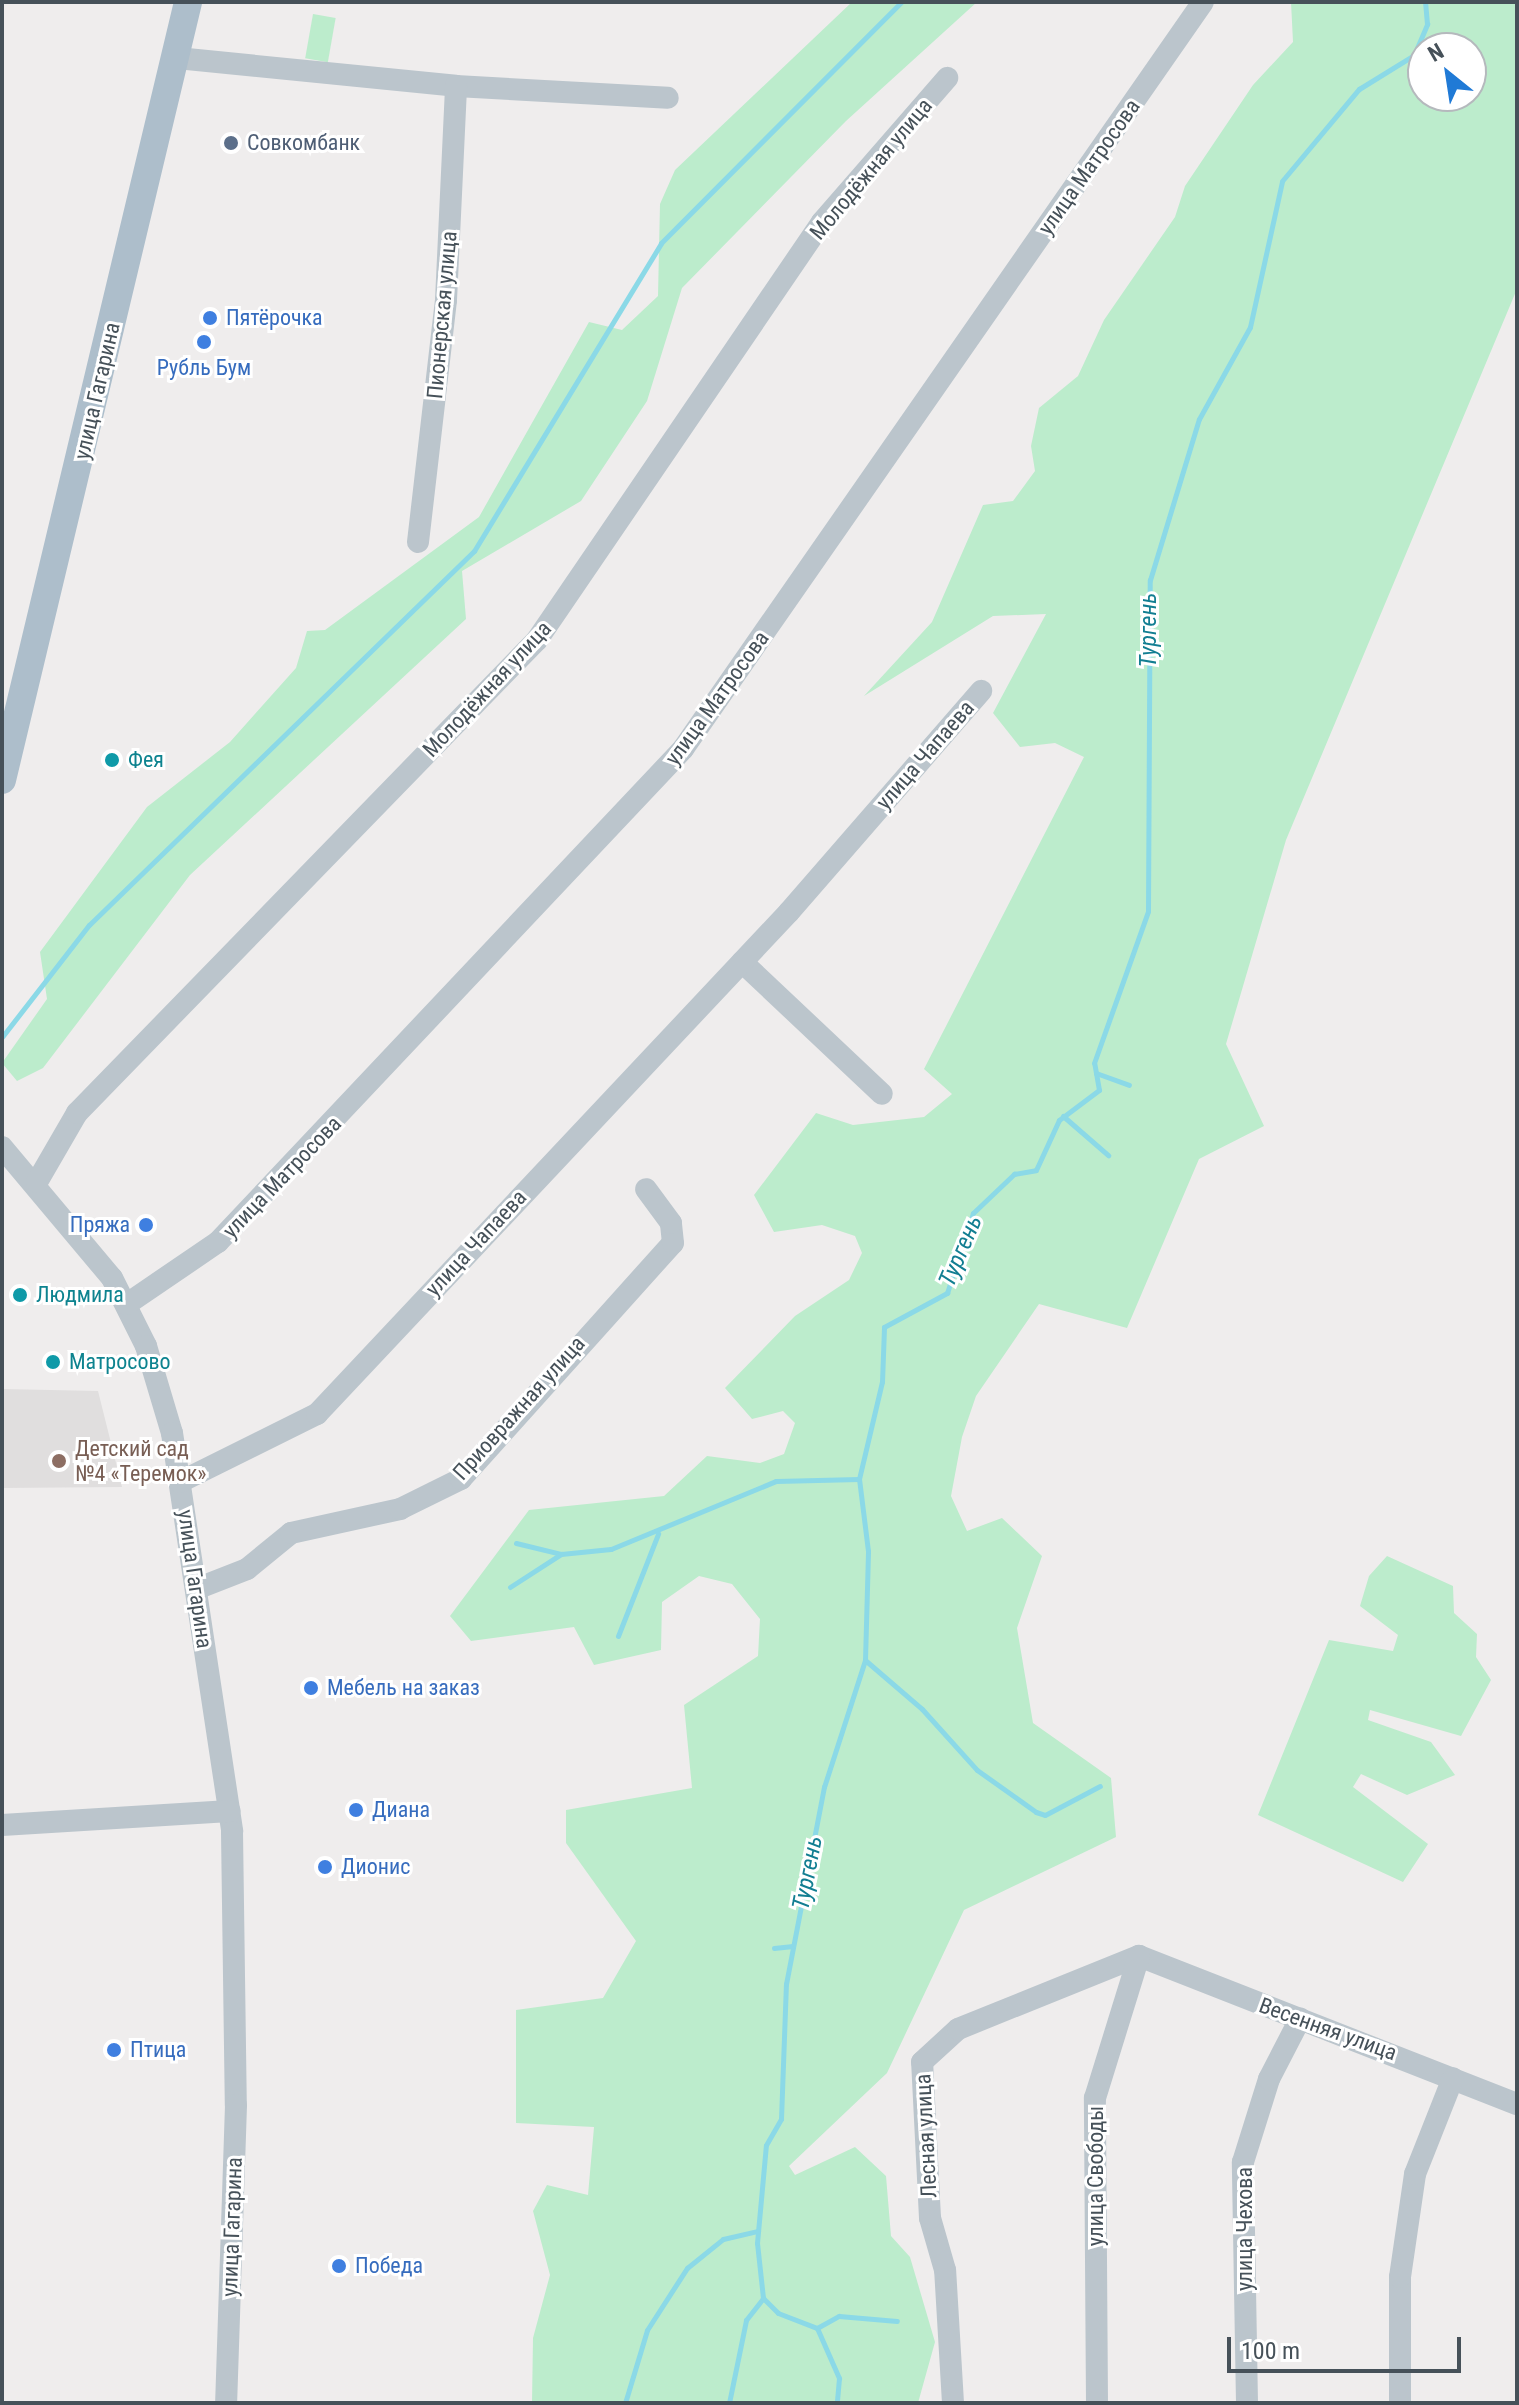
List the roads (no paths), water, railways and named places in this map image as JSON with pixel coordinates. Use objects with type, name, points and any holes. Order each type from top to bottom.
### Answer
[{"type":"main road","name":"улица Гагарина","points":[[2,780],[188,2]]},
{"type":"street","name":"улица Матросова","points":[[127,1304],[218,1242],[683,749],[1203,2]]},
{"type":"street","points":[[177,58],[456,86],[668,98]]},
{"type":"street","name":"Молодёжная улица","points":[[37,1182],[77,1113],[537,640],[822,222],[947,78]]},
{"type":"street","name":"Пионерская улица","points":[[418,542],[446,300],[456,86]]},
{"type":"street","name":"улица Чапаева","points":[[180,1482],[317,1414],[742,962],[981,691]]},
{"type":"street","points":[[742,962],[882,1094]]},
{"type":"street","name":"улица Гагарина","points":[[5,1145],[37,1182],[127,1304],[163,1392],[180,1482],[230,1811],[236,2105],[226,2403]]},
{"type":"street","name":"Приовражная улица","points":[[196,1589],[247,1569],[291,1533],[400,1509],[461,1479],[673,1243],[671,1223],[646,1189]]},
{"type":"street","points":[[2,1825],[230,1811]]},
{"type":"street","name":"Весенняя улица","points":[[1139,1956],[1517,2104]]},
{"type":"street","name":"Лесная улица","points":[[953,2403],[945,2270],[930,2218],[922,2062],[958,2029],[1139,1956]]},
{"type":"street","name":"улица Свободы","points":[[1097,2403],[1095,2098],[1139,1956]]},
{"type":"street","name":"улица Чехова","points":[[1247,2403],[1243,2162],[1269,2079],[1300,2019]]},
{"type":"street","points":[[1400,2403],[1400,2277],[1415,2174],[1453,2078]]},
{"type":"waterway","points":[[2,1037],[89,925],[474,551],[661,243],[901,2]]},
{"type":"waterway","name":"Тургень","points":[[729,2403],[746,2320],[763,2298],[757,2243],[766,2145],[781,2119],[786,1984],[824,1787],[865,1660],[868,1551],[859,1479],[882,1382],[884,1327],[947,1293],[973,1213],[1014,1174],[1036,1170],[1059,1120],[1099,1090],[1094,1063],[1148,911],[1150,580],[1199,419],[1250,327],[1282,181],[1359,89],[1414,55],[1427,24],[1425,2]]},
{"type":"waterway","points":[[1096,1073],[1129,1085]]},
{"type":"waterway","points":[[1063,1116],[1108,1155]]},
{"type":"waterway","points":[[516,1543],[561,1554],[611,1549],[776,1481],[859,1479]]},
{"type":"waterway","points":[[618,1636],[658,1534]]},
{"type":"waterway","points":[[510,1587],[561,1554]]},
{"type":"waterway","points":[[865,1660],[922,1709],[977,1770],[1036,1812],[1045,1815],[1100,1786]]},
{"type":"waterway","points":[[774,1948],[793,1946]]},
{"type":"waterway","points":[[625,2403],[647,2330],[687,2268],[723,2239],[758,2231]]},
{"type":"waterway","points":[[763,2298],[778,2313],[817,2328],[839,2378],[837,2403]]},
{"type":"waterway","points":[[817,2328],[839,2316],[897,2321]]},
{"type":"place","name":"Совкомбанк","points":[[231,143]]},
{"type":"place","name":"Пятёрочка","points":[[210,318]]},
{"type":"place","name":"Рубль Бум","points":[[204,342]]},
{"type":"place","name":"Фея","points":[[112,760]]},
{"type":"place","name":"Пряжа","points":[[146,1225]]},
{"type":"place","name":"Людмила","points":[[20,1295]]},
{"type":"place","name":"Матросово","points":[[53,1362]]},
{"type":"place","name":"Детский сад №4 «Теремок»","points":[[59,1461]]},
{"type":"place","name":"Мебель на заказ","points":[[311,1688]]},
{"type":"place","name":"Диана","points":[[356,1810]]},
{"type":"place","name":"Дионис","points":[[325,1867]]},
{"type":"place","name":"Птица","points":[[114,2050]]},
{"type":"place","name":"Победа","points":[[339,2266]]}]
